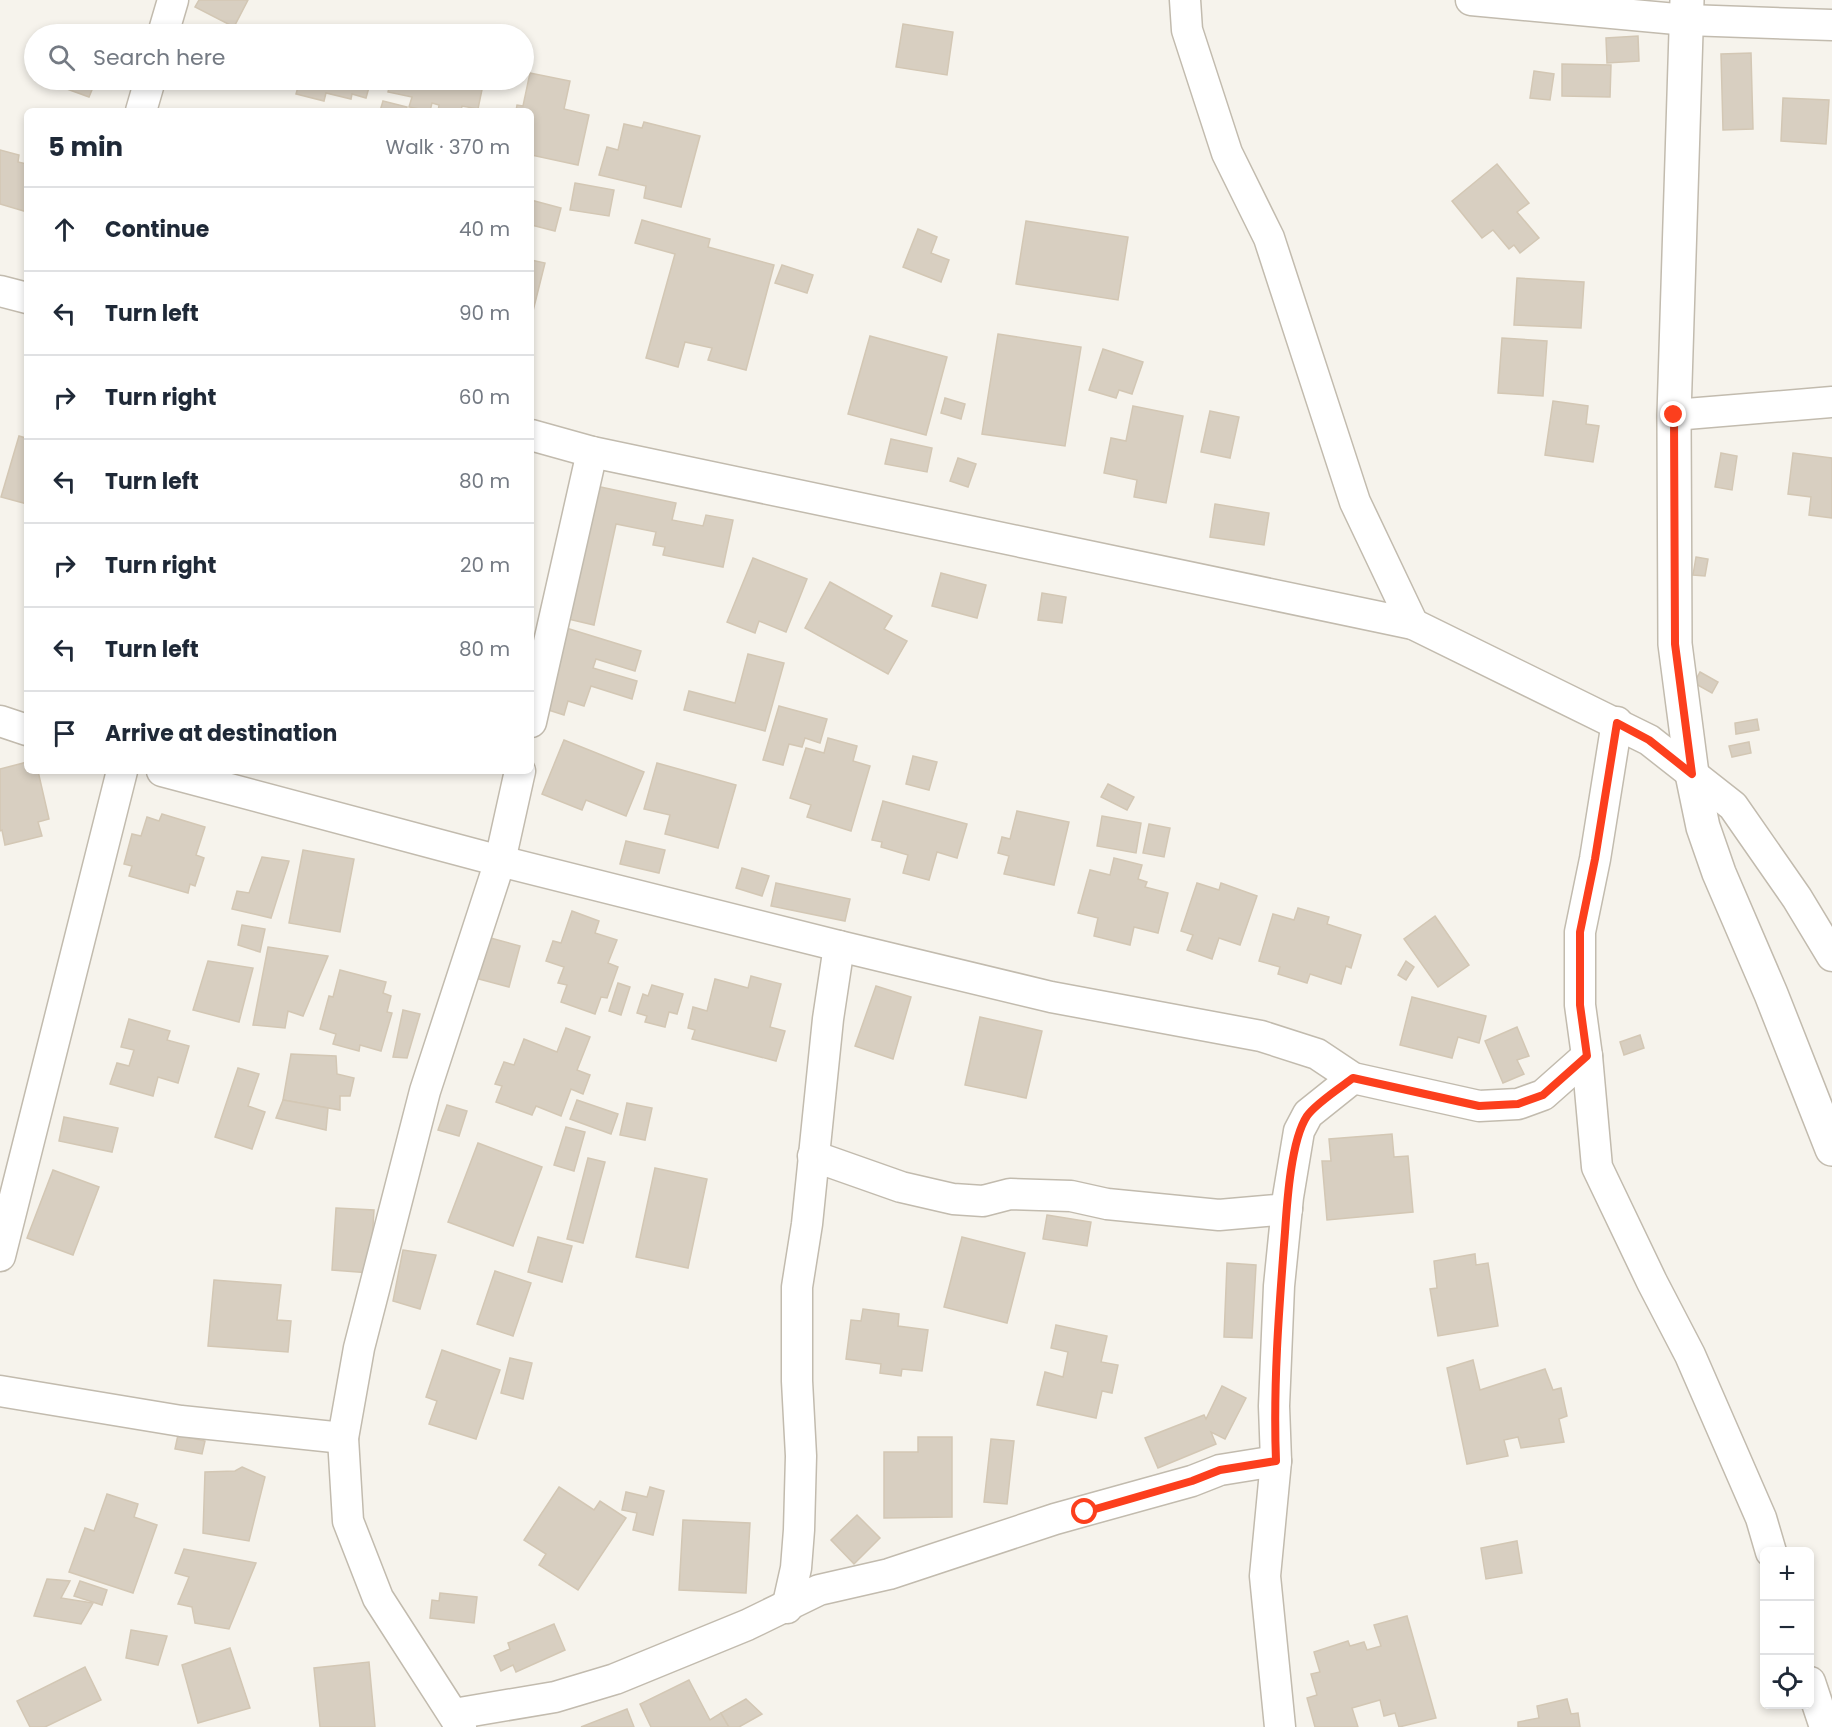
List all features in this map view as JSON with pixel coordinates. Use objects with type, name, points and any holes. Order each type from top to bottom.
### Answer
[{"type":"street","points":[[166,24],[173,0]]},
{"type":"street","points":[[1185,0],[1187,30],[1227,153],[1269,238],[1355,502],[1413,624]]},
{"type":"street","points":[[1472,0],[1687,10],[1832,25]]},
{"type":"street","points":[[1687,10],[1674,415],[1675,644],[1692,774],[1702,827],[1832,1149]]},
{"type":"street","points":[[142,108],[147,90]]},
{"type":"street","points":[[0,291],[24,297]]},
{"type":"street","points":[[1674,415],[1832,402]]},
{"type":"street","points":[[534,436],[592,452],[1413,624],[1649,740],[1733,806],[1797,898],[1832,956]]},
{"type":"street","points":[[534,709],[592,452]]},
{"type":"street","points":[[0,721],[24,729]]},
{"type":"street","points":[[1617,723],[1595,859],[1580,932],[1580,1005],[1597,1167],[1690,1355],[1761,1518],[1770,1547]]},
{"type":"street","points":[[0,1256],[121,774]]},
{"type":"street","points":[[173,774],[500,861],[839,946],[1051,997],[1261,1036],[1317,1054],[1353,1078],[1479,1106],[1518,1104],[1543,1095],[1587,1056]]},
{"type":"street","points":[[519,774],[500,861],[425,1091],[359,1348],[343,1438],[348,1521],[378,1598],[457,1721],[615,1679],[787,1608],[819,1590],[889,1574],[1055,1519],[1181,1484],[1220,1470],[1276,1461]]},
{"type":"street","points":[[787,1608],[796,1569],[799,1530],[801,1456],[797,1381],[797,1287],[807,1224],[828,1019],[839,946]]},
{"type":"street","points":[[1281,1727],[1265,1576],[1276,1461],[1274,1395],[1279,1286],[1287,1209],[1299,1131],[1308,1114],[1353,1078]]},
{"type":"street","points":[[813,1156],[901,1187],[953,1199],[983,1201],[1011,1194],[1071,1196],[1107,1204],[1219,1215],[1287,1209]]},
{"type":"street","points":[[0,1390],[181,1421],[343,1438]]},
{"type":"street","points":[[1814,1696],[1825,1727]]},
{"type":"building","points":[[199,0],[248,0],[236,24],[228,24],[195,7]]},
{"type":"building","points":[[903,24],[953,32],[947,75],[896,67]]},
{"type":"building","points":[[1638,36],[1639,61],[1607,63],[1606,38]]},
{"type":"building","points":[[1751,53],[1753,129],[1723,130],[1721,54]]},
{"type":"building","points":[[1562,64],[1611,65],[1610,97],[1562,96]]},
{"type":"building","points":[[1534,71],[1554,74],[1550,100],[1530,98]]},
{"type":"building","points":[[534,74],[570,81],[564,109],[589,115],[578,165],[534,156],[534,108],[516,108],[517,105],[523,106],[526,90],[534,90]]},
{"type":"building","points":[[70,90],[92,90],[89,97]]},
{"type":"building","points":[[297,90],[368,90],[366,98],[352,94],[351,99],[326,93],[324,101],[296,94]]},
{"type":"building","points":[[388,90],[482,90],[478,108],[462,106],[462,108],[438,108],[439,105],[432,103],[431,108],[414,108],[409,107],[412,97],[388,92]]},
{"type":"building","points":[[1783,98],[1829,100],[1826,144],[1781,141]]},
{"type":"building","points":[[383,101],[407,107],[407,108],[381,108]]},
{"type":"building","points":[[644,122],[700,136],[681,207],[644,198],[646,186],[599,175],[607,147],[618,150],[624,124],[642,128]]},
{"type":"building","points":[[0,150],[19,155],[18,162],[24,163],[24,211],[0,204]]},
{"type":"building","points":[[1497,164],[1529,203],[1517,212],[1539,238],[1520,253],[1514,245],[1509,249],[1493,230],[1482,238],[1452,201]]},
{"type":"building","points":[[575,183],[614,190],[609,216],[570,210]]},
{"type":"building","points":[[534,201],[561,208],[555,231],[534,226]]},
{"type":"building","points":[[642,220],[710,239],[708,247],[774,265],[746,370],[708,360],[712,348],[685,342],[678,367],[646,358],[675,254],[635,243]]},
{"type":"building","points":[[1026,221],[1128,237],[1118,300],[1016,284]]},
{"type":"building","points":[[918,229],[937,237],[931,253],[949,260],[941,282],[903,267]]},
{"type":"building","points":[[534,261],[545,263],[534,307]]},
{"type":"building","points":[[782,265],[813,275],[807,293],[775,283]]},
{"type":"building","points":[[1517,278],[1584,282],[1581,328],[1514,325]]},
{"type":"building","points":[[998,334],[1081,347],[1065,446],[982,434]]},
{"type":"building","points":[[870,336],[947,357],[926,435],[848,414]]},
{"type":"building","points":[[1502,338],[1547,341],[1543,396],[1498,393]]},
{"type":"building","points":[[1103,349],[1143,362],[1132,394],[1119,390],[1116,398],[1089,390]]},
{"type":"building","points":[[945,398],[965,404],[961,419],[941,413]]},
{"type":"building","points":[[1553,401],[1588,406],[1586,424],[1599,426],[1593,462],[1545,455]]},
{"type":"building","points":[[1133,406],[1183,416],[1166,503],[1134,497],[1137,480],[1104,473],[1111,438],[1126,441]]},
{"type":"building","points":[[1210,411],[1239,417],[1230,458],[1201,452]]},
{"type":"building","points":[[19,436],[24,437],[24,503],[1,497]]},
{"type":"building","points":[[891,439],[932,448],[927,472],[885,464]]},
{"type":"building","points":[[1721,453],[1737,456],[1732,490],[1715,487]]},
{"type":"building","points":[[1793,453],[1832,458],[1832,518],[1809,515],[1811,497],[1788,494]]},
{"type":"building","points":[[958,458],[976,464],[968,487],[950,481]]},
{"type":"building","points":[[596,486],[676,503],[672,520],[703,526],[706,515],[733,520],[723,567],[663,555],[665,547],[653,545],[656,532],[616,524],[594,625],[568,619]]},
{"type":"building","points":[[1215,504],[1269,513],[1264,545],[1210,537]]},
{"type":"building","points":[[1696,557],[1708,559],[1705,576],[1693,575]]},
{"type":"building","points":[[753,558],[807,579],[786,632],[759,621],[755,633],[727,622]]},
{"type":"building","points":[[941,573],[986,585],[977,618],[932,606]]},
{"type":"building","points":[[830,582],[892,616],[884,629],[907,641],[888,674],[805,628]]},
{"type":"building","points":[[1042,593],[1066,597],[1062,623],[1038,620]]},
{"type":"building","points":[[563,627],[641,651],[635,671],[596,659],[593,668],[637,681],[632,699],[591,686],[584,706],[568,701],[564,715],[539,707]]},
{"type":"building","points":[[748,654],[784,663],[765,731],[684,710],[689,691],[735,703]]},
{"type":"building","points":[[1700,672],[1718,682],[1712,693],[1694,683]]},
{"type":"building","points":[[779,706],[827,719],[820,743],[805,738],[802,747],[789,744],[783,765],[763,760]]},
{"type":"building","points":[[1757,719],[1759,730],[1736,734],[1735,723]]},
{"type":"building","points":[[828,738],[857,746],[853,761],[870,766],[851,831],[807,817],[811,805],[790,798],[806,748],[824,753]]},
{"type":"building","points":[[564,740],[644,772],[626,816],[586,800],[582,810],[542,794]]},
{"type":"building","points":[[1749,742],[1751,753],[1732,757],[1729,746]]},
{"type":"building","points":[[913,756],[937,762],[929,790],[906,784]]},
{"type":"building","points":[[24,763],[24,774],[39,774],[49,819],[38,822],[42,836],[5,845],[2,830],[0,831],[0,769]]},
{"type":"building","points":[[657,763],[736,785],[718,848],[665,834],[670,815],[644,809]]},
{"type":"building","points":[[1108,784],[1134,797],[1127,810],[1101,797]]},
{"type":"building","points":[[883,801],[967,824],[957,858],[937,852],[929,880],[903,873],[908,855],[881,847],[882,842],[872,840]]},
{"type":"building","points":[[1017,811],[1069,822],[1054,885],[1004,874],[1009,856],[998,853],[1002,837],[1010,839]]},
{"type":"building","points":[[162,814],[205,827],[196,855],[204,858],[195,886],[190,884],[188,893],[129,876],[132,866],[124,864],[132,834],[141,836],[147,817],[159,821]]},
{"type":"building","points":[[1102,816],[1141,823],[1136,853],[1097,846]]},
{"type":"building","points":[[1149,824],[1170,828],[1164,857],[1143,853]]},
{"type":"building","points":[[626,841],[665,850],[659,873],[620,864]]},
{"type":"building","points":[[303,850],[354,859],[340,932],[289,923]]},
{"type":"building","points":[[262,857],[289,861],[271,918],[232,909],[237,891],[249,893]]},
{"type":"building","points":[[1114,858],[1142,865],[1138,879],[1147,882],[1145,887],[1168,893],[1158,933],[1134,927],[1130,945],[1094,936],[1098,918],[1078,913],[1090,870],[1110,875]]},
{"type":"building","points":[[742,868],[769,876],[762,896],[736,888]]},
{"type":"building","points":[[776,883],[850,899],[845,921],[771,906]]},
{"type":"building","points":[[1197,883],[1219,890],[1221,883],[1257,896],[1240,945],[1219,938],[1212,959],[1187,950],[1193,935],[1181,931]]},
{"type":"building","points":[[1298,908],[1329,917],[1327,924],[1361,935],[1351,968],[1346,966],[1341,984],[1310,974],[1307,983],[1278,974],[1280,967],[1259,961],[1273,914],[1294,920]]},
{"type":"building","points":[[572,911],[599,921],[595,933],[617,940],[608,963],[618,967],[607,998],[601,997],[595,1014],[561,1002],[567,985],[558,983],[564,967],[546,961],[553,941],[561,943]]},
{"type":"building","points":[[1435,916],[1469,965],[1438,987],[1404,939]]},
{"type":"building","points":[[242,925],[265,929],[260,952],[238,945]]},
{"type":"building","points":[[487,937],[520,946],[509,987],[475,978]]},
{"type":"building","points":[[268,947],[328,956],[303,1016],[288,1011],[285,1028],[253,1025]]},
{"type":"building","points":[[208,961],[253,968],[239,1022],[193,1010]]},
{"type":"building","points":[[1406,961],[1414,967],[1406,980],[1398,975]]},
{"type":"building","points":[[340,970],[386,982],[383,993],[391,996],[387,1012],[392,1013],[381,1051],[360,1045],[359,1051],[333,1044],[336,1034],[320,1029],[329,996],[333,997]]},
{"type":"building","points":[[751,976],[781,984],[770,1027],[785,1031],[776,1061],[692,1039],[695,1030],[688,1028],[693,1007],[707,1011],[715,979],[748,988]]},
{"type":"building","points":[[618,983],[630,987],[621,1015],[609,1011]]},
{"type":"building","points":[[652,985],[683,994],[677,1014],[669,1012],[665,1027],[645,1022],[647,1016],[637,1013],[643,994],[648,996]]},
{"type":"building","points":[[876,986],[911,997],[893,1059],[855,1046]]},
{"type":"building","points":[[1412,997],[1486,1016],[1479,1043],[1458,1037],[1452,1058],[1400,1045]]},
{"type":"building","points":[[403,1010],[420,1014],[407,1058],[393,1057]]},
{"type":"building","points":[[980,1017],[1042,1031],[1026,1098],[965,1085]]},
{"type":"building","points":[[129,1019],[170,1031],[167,1040],[189,1046],[178,1083],[158,1077],[153,1096],[110,1084],[117,1063],[129,1066],[134,1050],[121,1047]]},
{"type":"building","points":[[1517,1027],[1529,1056],[1517,1060],[1524,1074],[1503,1083],[1485,1041]]},
{"type":"building","points":[[566,1028],[590,1037],[577,1070],[590,1075],[583,1094],[571,1089],[561,1116],[536,1106],[532,1115],[496,1102],[502,1086],[495,1084],[504,1062],[514,1065],[524,1039],[557,1052]]},
{"type":"building","points":[[1640,1035],[1644,1048],[1624,1055],[1620,1042]]},
{"type":"building","points":[[291,1054],[336,1056],[337,1074],[354,1078],[350,1096],[340,1096],[340,1110],[283,1100]]},
{"type":"building","points":[[238,1068],[259,1074],[248,1106],[265,1112],[252,1149],[215,1137]]},
{"type":"building","points":[[283,1100],[328,1108],[326,1130],[276,1118]]},
{"type":"building","points":[[577,1100],[618,1114],[611,1134],[570,1119]]},
{"type":"building","points":[[627,1103],[652,1108],[645,1140],[620,1135]]},
{"type":"building","points":[[447,1105],[467,1111],[459,1136],[438,1130]]},
{"type":"building","points":[[64,1117],[118,1128],[112,1152],[59,1141]]},
{"type":"building","points":[[566,1127],[585,1132],[574,1171],[554,1165]]},
{"type":"building","points":[[1392,1134],[1394,1157],[1408,1156],[1413,1212],[1327,1220],[1322,1161],[1331,1161],[1329,1139]]},
{"type":"building","points":[[478,1143],[542,1167],[513,1246],[448,1222]]},
{"type":"building","points":[[588,1158],[605,1162],[583,1243],[567,1239]]},
{"type":"building","points":[[655,1168],[707,1179],[688,1268],[636,1257]]},
{"type":"building","points":[[53,1170],[99,1187],[73,1255],[27,1238]]},
{"type":"building","points":[[336,1208],[374,1210],[370,1273],[332,1270]]},
{"type":"building","points":[[1047,1215],[1091,1222],[1087,1246],[1043,1239]]},
{"type":"building","points":[[538,1237],[572,1246],[562,1282],[528,1272]]},
{"type":"building","points":[[962,1237],[1025,1253],[1007,1323],[944,1307]]},
{"type":"building","points":[[403,1250],[436,1255],[420,1309],[393,1301]]},
{"type":"building","points":[[1475,1254],[1476,1265],[1488,1263],[1498,1326],[1438,1336],[1430,1289],[1437,1288],[1434,1261]]},
{"type":"building","points":[[1227,1263],[1256,1265],[1252,1338],[1224,1337]]},
{"type":"building","points":[[495,1271],[531,1283],[513,1336],[477,1324]]},
{"type":"building","points":[[214,1280],[281,1285],[277,1320],[291,1321],[288,1352],[208,1346]]},
{"type":"building","points":[[863,1309],[899,1314],[898,1326],[928,1330],[922,1371],[902,1369],[901,1376],[880,1373],[881,1364],[846,1359],[851,1320],[861,1321]]},
{"type":"building","points":[[1056,1325],[1107,1336],[1101,1362],[1118,1365],[1112,1393],[1102,1391],[1096,1418],[1037,1405],[1045,1372],[1063,1377],[1068,1352],[1051,1348]]},
{"type":"building","points":[[442,1350],[500,1370],[476,1439],[429,1424],[437,1401],[426,1397]]},
{"type":"building","points":[[510,1358],[532,1363],[523,1399],[501,1393]]},
{"type":"building","points":[[1473,1360],[1480,1390],[1545,1369],[1553,1390],[1561,1388],[1567,1416],[1559,1419],[1564,1442],[1521,1448],[1518,1437],[1504,1440],[1508,1456],[1467,1464],[1447,1368]]},
{"type":"building","points":[[1222,1386],[1246,1398],[1225,1439],[1211,1432],[1216,1444],[1158,1468],[1145,1438],[1204,1415],[1206,1419]]},
{"type":"building","points":[[178,1435],[205,1441],[202,1454],[175,1449]]},
{"type":"building","points":[[918,1437],[952,1437],[952,1517],[884,1518],[884,1452],[918,1452]]},
{"type":"building","points":[[991,1439],[1014,1441],[1007,1504],[984,1502]]},
{"type":"building","points":[[242,1467],[265,1477],[249,1541],[203,1533],[205,1472],[235,1471]]},
{"type":"building","points":[[559,1487],[594,1510],[600,1501],[626,1518],[578,1590],[539,1565],[546,1554],[524,1540]]},
{"type":"building","points":[[650,1487],[664,1491],[653,1535],[633,1530],[637,1513],[622,1510],[626,1492],[647,1497]]},
{"type":"building","points":[[107,1494],[138,1504],[134,1517],[157,1525],[133,1593],[69,1572],[85,1528],[94,1531]]},
{"type":"building","points":[[857,1515],[880,1538],[854,1564],[831,1540]]},
{"type":"building","points":[[683,1520],[750,1523],[746,1593],[679,1590]]},
{"type":"building","points":[[1517,1541],[1522,1573],[1486,1579],[1481,1548]]},
{"type":"building","points":[[184,1549],[256,1563],[229,1629],[195,1623],[192,1607],[178,1604],[189,1577],[175,1573]]},
{"type":"building","points":[[47,1579],[70,1581],[61,1598],[93,1603],[81,1624],[34,1616]]},
{"type":"building","points":[[80,1581],[107,1590],[102,1605],[74,1596]]},
{"type":"building","points":[[440,1593],[477,1597],[474,1623],[430,1618],[432,1600],[439,1601]]},
{"type":"building","points":[[1407,1616],[1436,1718],[1399,1727],[1395,1713],[1384,1716],[1380,1700],[1352,1708],[1358,1727],[1315,1727],[1307,1698],[1317,1695],[1311,1674],[1320,1672],[1314,1652],[1348,1641],[1350,1646],[1364,1642],[1367,1650],[1381,1646],[1374,1625]]},
{"type":"building","points":[[554,1624],[565,1650],[516,1672],[513,1665],[501,1671],[494,1656],[510,1649],[508,1643]]},
{"type":"building","points":[[131,1630],[167,1636],[158,1665],[126,1658]]},
{"type":"building","points":[[230,1648],[250,1708],[198,1723],[182,1665]]},
{"type":"building","points":[[369,1662],[375,1727],[320,1727],[314,1668]]},
{"type":"building","points":[[85,1667],[101,1700],[45,1727],[30,1727],[17,1701]]},
{"type":"building","points":[[689,1680],[710,1720],[721,1713],[729,1727],[651,1727],[640,1704]]},
{"type":"building","points":[[746,1699],[762,1714],[739,1727],[729,1727],[721,1713]]},
{"type":"building","points":[[1567,1699],[1571,1714],[1578,1713],[1580,1727],[1518,1727],[1518,1722],[1539,1718],[1537,1706]]},
{"type":"building","points":[[627,1709],[634,1727],[581,1727]]},
{"type":"route","points":[[1085,1512],[1192,1481],[1220,1470],[1276,1461],[1274,1406],[1279,1286],[1288,1197],[1299,1131],[1308,1114],[1353,1078],[1479,1106],[1518,1104],[1543,1095],[1587,1056],[1580,1005],[1580,932],[1595,859],[1617,723],[1649,740],[1692,774],[1675,644],[1674,415]]}]
